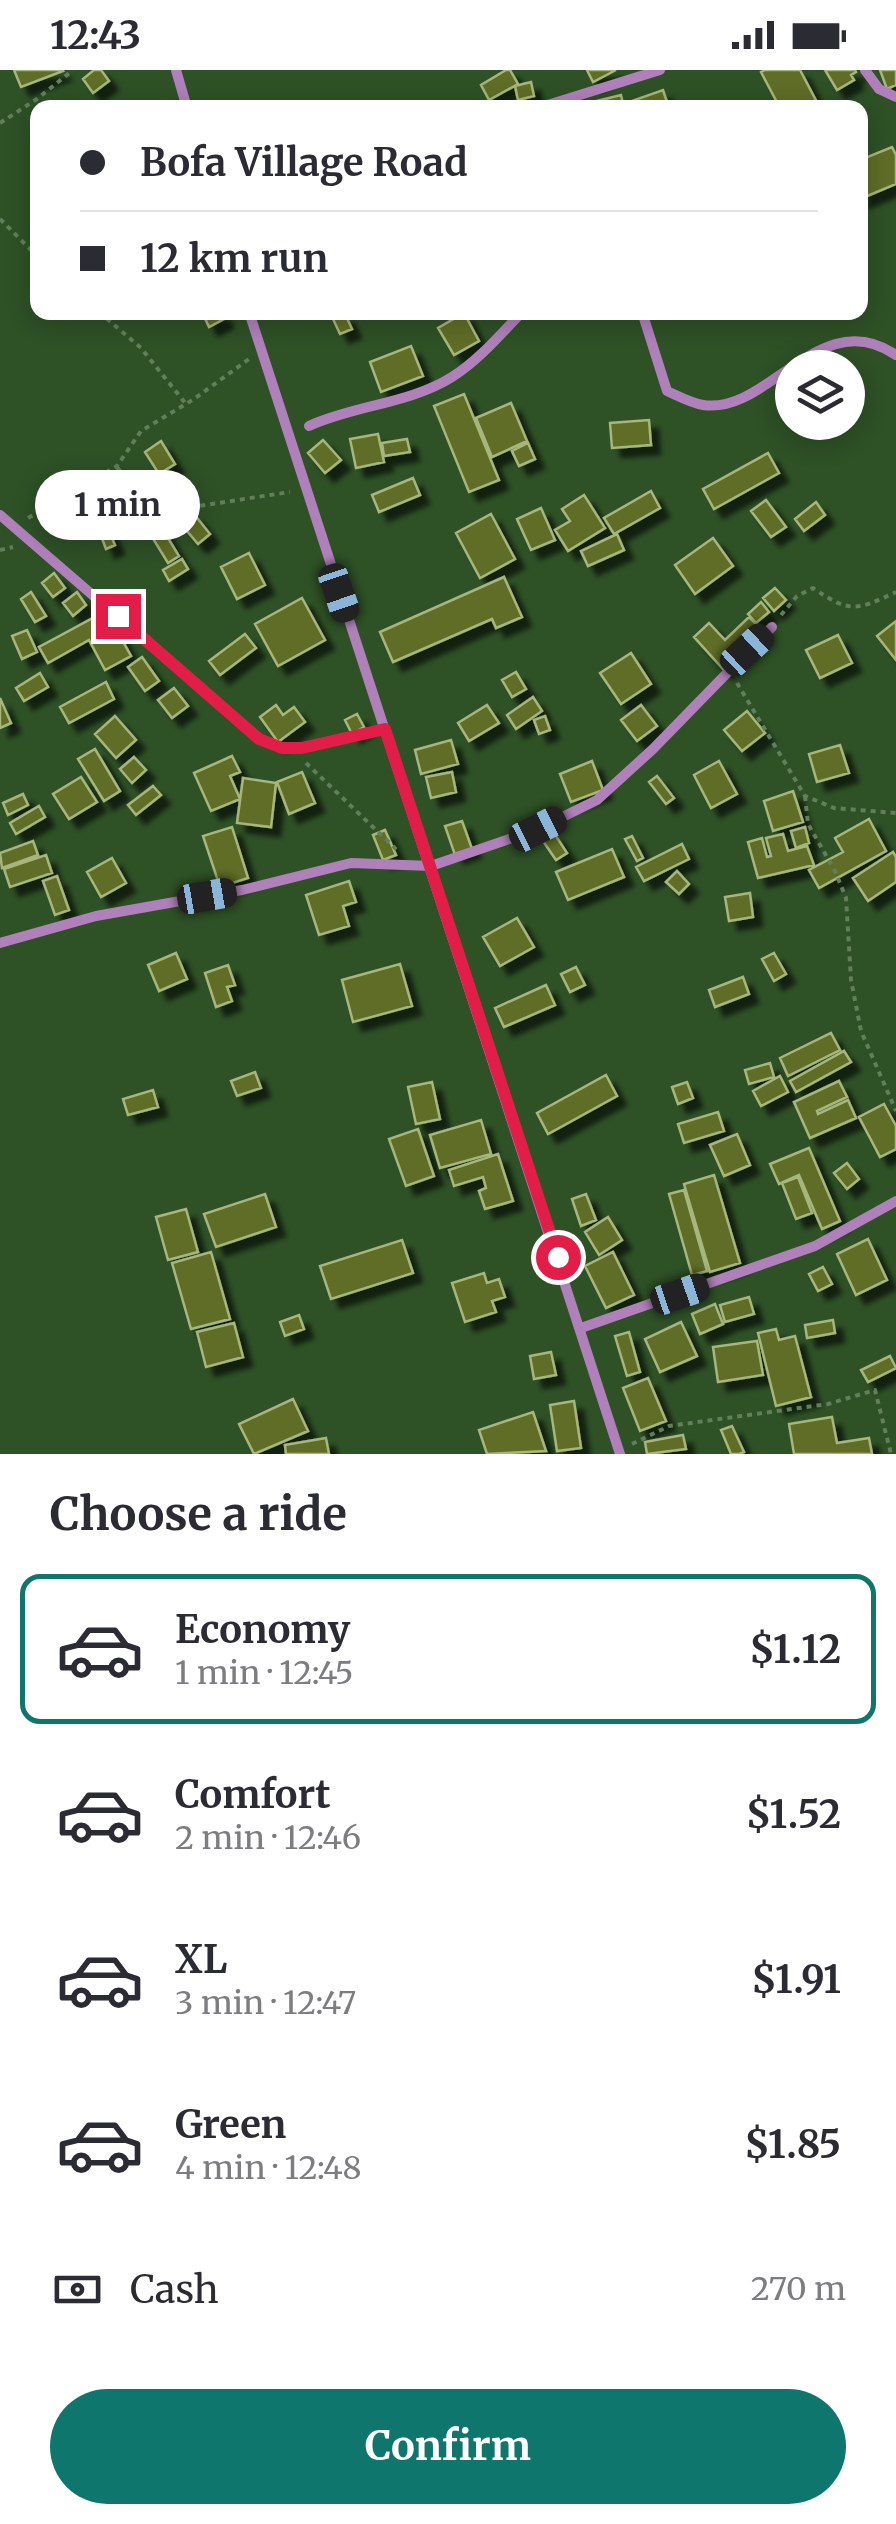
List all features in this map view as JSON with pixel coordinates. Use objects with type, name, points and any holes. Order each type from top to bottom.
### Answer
[{"type":"street","points":[[176,70],[185,100]]},
{"type":"street","points":[[564,100],[660,70]]},
{"type":"street","points":[[865,70],[879,89],[896,96]]},
{"type":"street","points":[[252,320],[581,1328],[615,1453]]},
{"type":"street","points":[[309,426],[336,414],[423,391],[453,377],[514,320]]},
{"type":"street","points":[[644,320],[666,392],[705,406],[739,399],[842,340],[883,346],[896,355]]},
{"type":"street","points":[[0,515],[259,739],[290,748],[385,729]]},
{"type":"street","points":[[0,943],[96,916],[242,890],[351,863],[431,866],[538,829],[597,800],[772,627]]},
{"type":"street","points":[[581,1328],[815,1246],[896,1201]]},
{"type":"path","points":[[37,100],[73,70]]},
{"type":"path","points":[[0,122],[30,104]]},
{"type":"path","points":[[0,219],[30,249]]},
{"type":"path","points":[[109,320],[141,348],[186,404]]},
{"type":"path","points":[[14,526],[117,466],[141,430],[186,404],[261,350]]},
{"type":"path","points":[[117,466],[138,492],[172,510],[304,490]]},
{"type":"path","points":[[772,627],[797,596],[812,588],[840,606],[870,604],[896,592]]},
{"type":"path","points":[[728,670],[806,796],[808,824],[835,870],[846,898],[851,980],[861,1030],[896,1110]]},
{"type":"path","points":[[290,748],[411,864]]},
{"type":"path","points":[[806,796],[834,808],[896,813]]},
{"type":"path","points":[[615,1453],[669,1426],[828,1404],[875,1390],[891,1454]]},
{"type":"building","points":[[14,70],[62,70],[63,71],[21,87]]},
{"type":"building","points":[[94,70],[101,70],[109,81],[93,93],[83,79]]},
{"type":"building","points":[[510,70],[518,84],[489,100],[481,85]]},
{"type":"building","points":[[587,70],[616,70],[593,82]]},
{"type":"building","points":[[800,70],[816,100],[776,100],[761,72]]},
{"type":"building","points":[[825,70],[856,72],[851,75],[854,80],[837,90]]},
{"type":"building","points":[[880,70],[896,70],[896,85],[887,89]]},
{"type":"building","points":[[531,82],[534,96],[518,100],[515,86]]},
{"type":"building","points":[[663,90],[666,100],[635,100]]},
{"type":"building","points":[[892,147],[896,155],[896,184],[868,196],[868,157]]},
{"type":"building","points":[[333,320],[348,320],[352,329],[340,334]]},
{"type":"building","points":[[452,320],[468,320],[479,341],[454,355],[438,328]]},
{"type":"building","points":[[411,346],[423,376],[381,392],[370,362]]},
{"type":"building","points":[[464,394],[499,480],[469,492],[434,406]]},
{"type":"building","points":[[511,403],[527,441],[492,457],[476,418]]},
{"type":"building","points":[[649,420],[651,445],[612,448],[610,423]]},
{"type":"building","points":[[378,434],[384,462],[356,468],[350,439]]},
{"type":"building","points":[[407,439],[410,452],[384,456],[382,443]]},
{"type":"building","points":[[323,440],[341,460],[325,473],[308,453]]},
{"type":"building","points":[[161,441],[175,464],[159,474],[145,452]]},
{"type":"building","points":[[528,443],[535,459],[519,466],[512,451]]},
{"type":"building","points":[[768,453],[779,473],[714,509],[703,489]]},
{"type":"building","points":[[413,478],[420,495],[379,512],[372,495]]},
{"type":"building","points":[[651,491],[660,508],[614,534],[604,518]]},
{"type":"building","points":[[584,495],[605,528],[568,551],[555,530],[570,521],[562,509]]},
{"type":"building","points":[[766,500],[786,527],[771,537],[751,511]]},
{"type":"building","points":[[816,502],[825,515],[804,531],[795,519]]},
{"type":"building","points":[[541,508],[555,540],[531,550],[517,519]]},
{"type":"building","points":[[194,514],[210,534],[198,544],[182,525]]},
{"type":"building","points":[[491,514],[515,559],[480,578],[456,533]]},
{"type":"building","points":[[108,529],[115,545],[106,549],[100,533]]},
{"type":"building","points":[[163,530],[179,556],[168,563],[152,537]]},
{"type":"building","points":[[617,534],[624,550],[588,566],[581,551]]},
{"type":"building","points":[[713,538],[733,566],[695,594],[675,565]]},
{"type":"building","points":[[249,553],[265,585],[237,599],[221,567]]},
{"type":"building","points":[[182,559],[188,569],[169,581],[163,570]]},
{"type":"building","points":[[54,573],[65,588],[53,597],[42,583]]},
{"type":"building","points":[[504,577],[522,617],[496,628],[492,619],[393,662],[380,632]]},
{"type":"building","points":[[775,588],[786,600],[774,611],[763,598]]},
{"type":"building","points":[[31,592],[46,616],[35,622],[21,599]]},
{"type":"building","points":[[77,592],[86,605],[73,616],[63,603]]},
{"type":"building","points":[[302,598],[325,640],[278,666],[255,624]]},
{"type":"building","points":[[761,602],[769,612],[756,623],[748,614]]},
{"type":"building","points":[[106,611],[131,656],[105,670],[89,640],[48,663],[39,647]]},
{"type":"building","points":[[749,617],[763,631],[723,669],[694,637],[709,623],[725,640]]},
{"type":"building","points":[[896,621],[896,660],[877,636]]},
{"type":"building","points":[[27,630],[37,652],[22,659],[12,636]]},
{"type":"building","points":[[245,634],[256,648],[220,675],[209,661]]},
{"type":"building","points":[[838,635],[852,663],[820,678],[806,650]]},
{"type":"building","points":[[631,653],[651,684],[621,704],[600,673]]},
{"type":"building","points":[[142,657],[159,681],[145,691],[128,667]]},
{"type":"building","points":[[516,672],[526,689],[512,697],[502,680]]},
{"type":"building","points":[[40,673],[48,687],[24,701],[16,688]]},
{"type":"building","points":[[106,682],[114,699],[69,723],[60,707]]},
{"type":"building","points":[[174,688],[188,706],[172,718],[158,700]]},
{"type":"building","points":[[533,697],[542,711],[516,729],[507,715]]},
{"type":"building","points":[[0,698],[11,723],[0,728]]},
{"type":"building","points":[[276,705],[283,715],[294,707],[305,722],[278,742],[260,717]]},
{"type":"building","points":[[487,705],[499,723],[469,741],[458,723]]},
{"type":"building","points":[[641,705],[657,726],[637,741],[621,720]]},
{"type":"building","points":[[747,711],[765,733],[742,751],[724,730]]},
{"type":"building","points":[[357,714],[364,727],[352,734],[345,720]]},
{"type":"building","points":[[115,716],[136,740],[116,758],[95,734]]},
{"type":"building","points":[[545,716],[550,730],[539,734],[534,720]]},
{"type":"building","points":[[451,740],[458,764],[421,774],[415,750]]},
{"type":"building","points":[[840,745],[849,773],[817,782],[809,754]]},
{"type":"building","points":[[95,749],[120,791],[104,801],[78,759]]},
{"type":"building","points":[[232,756],[240,772],[230,776],[240,799],[211,811],[194,773]]},
{"type":"building","points":[[134,757],[146,770],[132,783],[120,769]]},
{"type":"building","points":[[592,761],[603,790],[571,802],[560,774]]},
{"type":"building","points":[[719,761],[737,794],[711,808],[694,775]]},
{"type":"building","points":[[302,772],[315,803],[289,814],[277,782]]},
{"type":"building","points":[[452,772],[456,792],[431,798],[426,777]]},
{"type":"building","points":[[657,776],[674,798],[666,804],[649,782]]},
{"type":"building","points":[[81,777],[97,802],[69,819],[53,794]]},
{"type":"building","points":[[243,778],[276,783],[271,827],[237,823]]},
{"type":"building","points":[[153,786],[161,795],[136,815],[128,805]]},
{"type":"building","points":[[793,791],[803,822],[773,831],[764,801]]},
{"type":"building","points":[[23,794],[28,805],[8,815],[3,803]]},
{"type":"building","points":[[39,806],[45,817],[16,834],[10,823]]},
{"type":"building","points":[[869,819],[886,851],[819,888],[809,870],[843,852],[835,838]]},
{"type":"building","points":[[462,821],[472,849],[455,855],[445,826]]},
{"type":"building","points":[[232,827],[248,878],[220,887],[203,836]]},
{"type":"building","points":[[805,827],[809,843],[796,848],[791,831]]},
{"type":"building","points":[[385,830],[396,855],[383,860],[373,835]]},
{"type":"building","points":[[554,833],[567,853],[556,860],[543,841]]},
{"type":"building","points":[[783,834],[788,851],[807,846],[814,865],[758,878],[748,842],[762,838],[767,857],[771,856],[766,838]]},
{"type":"building","points":[[632,836],[643,858],[637,861],[625,839]]},
{"type":"building","points":[[33,841],[38,855],[2,868],[0,853]]},
{"type":"building","points":[[682,844],[689,859],[644,881],[636,867]]},
{"type":"building","points":[[612,849],[624,877],[568,900],[556,872]]},
{"type":"building","points":[[893,852],[896,882],[868,901],[853,878]]},
{"type":"building","points":[[46,855],[52,873],[10,887],[4,869]]},
{"type":"building","points":[[112,858],[126,883],[101,897],[87,872]]},
{"type":"building","points":[[677,871],[689,884],[679,894],[666,882]]},
{"type":"building","points":[[57,876],[69,910],[55,915],[43,881]]},
{"type":"building","points":[[349,881],[356,902],[343,906],[349,926],[319,935],[306,895]]},
{"type":"building","points":[[750,893],[753,917],[729,921],[725,897]]},
{"type":"building","points":[[517,918],[534,947],[500,966],[483,937]]},
{"type":"building","points":[[176,953],[187,979],[159,991],[148,965]]},
{"type":"building","points":[[774,953],[786,974],[774,981],[762,959]]},
{"type":"building","points":[[400,964],[412,1006],[353,1022],[342,980]]},
{"type":"building","points":[[228,965],[235,985],[227,987],[232,1001],[216,1007],[205,973]]},
{"type":"building","points":[[576,967],[585,985],[570,992],[561,974]]},
{"type":"building","points":[[743,977],[749,994],[715,1007],[709,990]]},
{"type":"building","points":[[546,985],[555,1005],[504,1027],[495,1008]]},
{"type":"building","points":[[831,1033],[840,1050],[788,1076],[780,1058]]},
{"type":"building","points":[[844,1051],[851,1062],[796,1092],[790,1081]]},
{"type":"building","points":[[770,1063],[774,1077],[749,1084],[745,1070]]},
{"type":"building","points":[[255,1072],[261,1088],[237,1096],[231,1081]]},
{"type":"building","points":[[606,1075],[617,1096],[548,1134],[537,1113]]},
{"type":"building","points":[[780,1076],[788,1092],[761,1106],[753,1091]]},
{"type":"building","points":[[839,1081],[847,1097],[817,1111],[818,1114],[848,1100],[856,1118],[810,1138],[794,1102]]},
{"type":"building","points":[[432,1082],[440,1119],[416,1124],[408,1087]]},
{"type":"building","points":[[687,1082],[693,1098],[678,1104],[672,1087]]},
{"type":"building","points":[[153,1090],[158,1107],[128,1115],[123,1099]]},
{"type":"building","points":[[884,1104],[896,1126],[896,1149],[880,1157],[859,1117]]},
{"type":"building","points":[[718,1112],[724,1131],[684,1143],[678,1124]]},
{"type":"building","points":[[481,1120],[491,1154],[440,1168],[430,1135]]},
{"type":"building","points":[[418,1129],[434,1176],[406,1186],[389,1139]]},
{"type":"building","points":[[737,1134],[750,1165],[724,1176],[710,1145]]},
{"type":"building","points":[[809,1148],[840,1221],[822,1229],[799,1175],[779,1184],[770,1164]]},
{"type":"building","points":[[498,1154],[513,1201],[485,1209],[479,1191],[486,1188],[483,1177],[454,1186],[449,1170]]},
{"type":"building","points":[[847,1163],[859,1179],[847,1189],[834,1173]]},
{"type":"building","points":[[714,1175],[740,1263],[710,1272],[684,1184]]},
{"type":"building","points":[[798,1177],[812,1213],[796,1219],[782,1183]]},
{"type":"building","points":[[684,1190],[707,1271],[692,1275],[669,1194]]},
{"type":"building","points":[[265,1194],[276,1227],[216,1247],[204,1214]]},
{"type":"building","points":[[586,1194],[596,1220],[581,1226],[572,1199]]},
{"type":"building","points":[[186,1209],[198,1252],[168,1260],[156,1217]]},
{"type":"building","points":[[608,1217],[622,1240],[599,1255],[585,1232]]},
{"type":"building","points":[[868,1239],[887,1280],[856,1295],[837,1254]]},
{"type":"building","points":[[402,1240],[413,1273],[331,1299],[320,1266]]},
{"type":"building","points":[[211,1252],[230,1319],[191,1329],[172,1263]]},
{"type":"building","points":[[613,1252],[634,1295],[606,1308],[585,1266]]},
{"type":"building","points":[[823,1267],[832,1284],[818,1291],[809,1274]]},
{"type":"building","points":[[484,1273],[487,1283],[499,1279],[505,1297],[492,1301],[496,1312],[465,1322],[452,1283]]},
{"type":"building","points":[[749,1297],[754,1314],[725,1322],[720,1305]]},
{"type":"building","points":[[715,1304],[723,1324],[700,1334],[692,1314]]},
{"type":"building","points":[[299,1315],[304,1329],[285,1336],[280,1322]]},
{"type":"building","points":[[833,1320],[835,1333],[807,1338],[805,1325]]},
{"type":"building","points":[[681,1322],[697,1356],[660,1372],[645,1339]]},
{"type":"building","points":[[234,1323],[243,1357],[206,1367],[197,1332]]},
{"type":"building","points":[[776,1329],[779,1340],[795,1336],[811,1397],[776,1406],[758,1333]]},
{"type":"building","points":[[629,1332],[640,1372],[627,1376],[615,1336]]},
{"type":"building","points":[[757,1341],[763,1375],[718,1382],[713,1347]]},
{"type":"building","points":[[551,1352],[556,1375],[534,1379],[530,1356]]},
{"type":"building","points":[[890,1356],[896,1368],[868,1382],[861,1370]]},
{"type":"building","points":[[648,1378],[666,1421],[640,1431],[623,1388]]},
{"type":"building","points":[[293,1399],[308,1431],[254,1454],[239,1424]]},
{"type":"building","points":[[574,1401],[581,1448],[557,1451],[550,1405]]},
{"type":"building","points":[[533,1412],[546,1451],[487,1454],[479,1430]]},
{"type":"building","points":[[832,1417],[837,1443],[869,1438],[872,1454],[794,1454],[789,1424]]},
{"type":"building","points":[[732,1426],[744,1452],[739,1454],[731,1454],[721,1430]]},
{"type":"building","points":[[683,1435],[686,1449],[647,1454],[645,1442]]},
{"type":"building","points":[[326,1438],[329,1454],[286,1454],[285,1445]]},
{"type":"route","points":[[118,616],[259,739],[282,748],[302,748],[385,729],[558,1257]]}]
